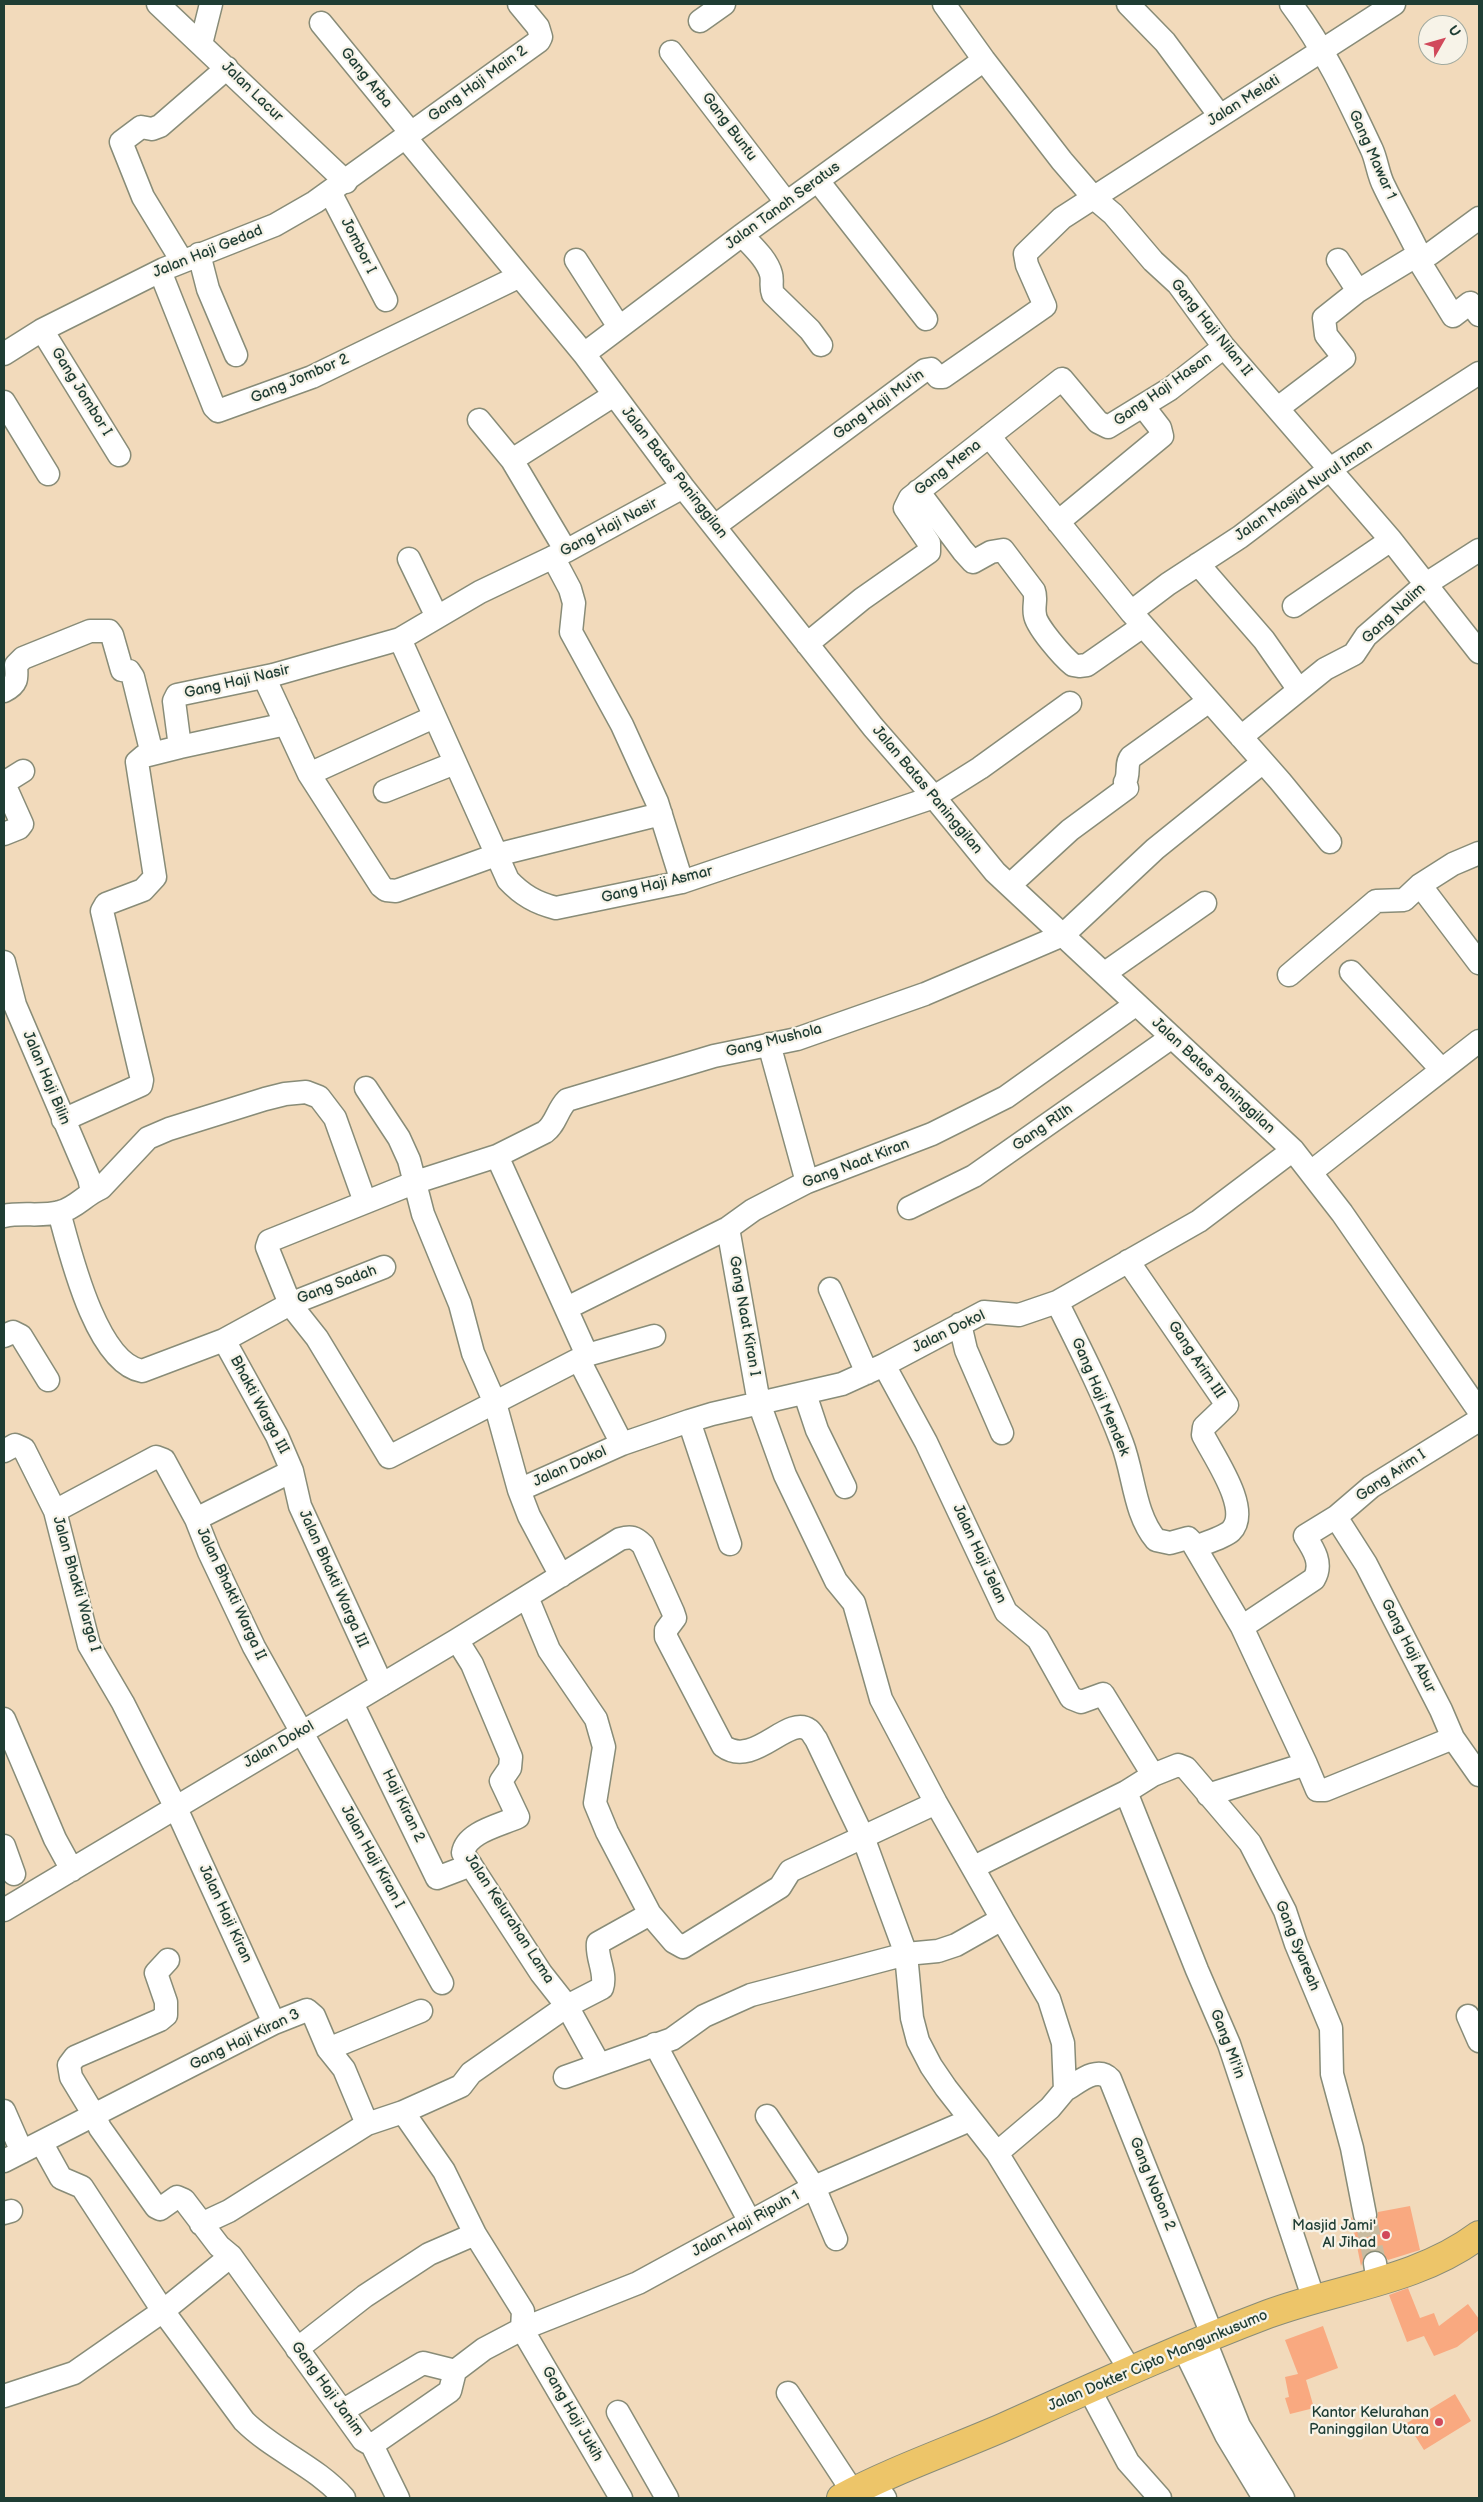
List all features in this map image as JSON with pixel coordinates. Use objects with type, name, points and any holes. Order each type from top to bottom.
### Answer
[{"type":"main road","name":"Jalan Dokter Cipto Mangunkusumo","points":[[863,2493],[1130,2370],[1269,2314],[1314,2300],[1377,2272],[1444,2257],[1463,2248],[1479,2235]]},
{"type":"street","name":"Jalan Lacur","points":[[158,4],[227,68],[338,187]]},
{"type":"street","points":[[201,44],[211,4]]},
{"type":"street","name":"Gang Haji Main 2","points":[[408,135],[539,41],[541,37],[538,28],[519,4]]},
{"type":"street","points":[[700,21],[724,4]]},
{"type":"street","name":"Gang Haji Nilan II","points":[[944,4],[984,60],[1062,161],[1094,198],[1113,214],[1153,261],[1178,284],[1224,347],[1391,540],[1479,652]]},
{"type":"street","points":[[1128,4],[1166,42],[1220,116]]},
{"type":"street","name":"Gang Mawar 1","points":[[1291,4],[1333,67],[1356,120],[1373,152],[1376,168],[1384,187],[1419,256],[1453,316],[1470,303],[1479,313]]},
{"type":"street","name":"Jalan Melati","points":[[1094,198],[1394,4]]},
{"type":"street","name":"Gang Arba","points":[[321,22],[408,135]]},
{"type":"street","name":"Gang Buntu","points":[[672,52],[786,202]]},
{"type":"street","name":"Jalan Tanah Seratus","points":[[584,354],[786,202],[818,181],[984,60]]},
{"type":"street","points":[[227,68],[160,126],[152,129],[141,127],[121,142],[143,197],[190,257],[208,289],[236,355]]},
{"type":"street","name":"Jalan Haji Gedad","points":[[4,354],[42,330],[160,271],[190,257],[275,225],[338,187],[408,135]]},
{"type":"street","name":"Jalan Batas Paninggilan","points":[[408,135],[518,277],[584,354],[683,487],[807,644],[995,872],[1105,974],[1135,1005],[1293,1150],[1311,1172],[1479,1411]]},
{"type":"street","points":[[818,181],[926,319]]},
{"type":"street","name":"Jombor I","points":[[338,187],[386,300]]},
{"type":"street","name":"Gang Haji Mu'in","points":[[715,526],[925,370],[931,369],[938,377],[943,378],[1045,306],[1027,265],[1025,254],[1062,218],[1094,198]]},
{"type":"street","points":[[1278,408],[1344,358],[1326,335],[1324,318],[1358,291],[1419,256],[1479,218]]},
{"type":"street","points":[[742,235],[769,266],[773,278],[770,286],[773,294],[810,330],[821,345]]},
{"type":"street","points":[[576,260],[619,327]]},
{"type":"street","points":[[1338,260],[1358,291]]},
{"type":"street","name":"Gang Jombor 2","points":[[160,271],[214,407],[218,411],[312,377],[518,277]]},
{"type":"street","name":"Gang Jombor I","points":[[42,330],[119,455]]},
{"type":"street","name":"Gang Haji Hasan","points":[[1062,379],[1092,417],[1103,426],[1108,427],[1170,389],[1224,347]]},
{"type":"street","name":"Jalan Masjid Nurul Iman","points":[[918,492],[973,562],[991,552],[1004,550],[1034,591],[1036,598],[1034,614],[1038,623],[1073,665],[1078,666],[1087,664],[1198,564],[1240,537],[1330,469],[1479,373]]},
{"type":"street","name":"Gang Mena","points":[[807,644],[862,599],[928,552],[929,543],[905,508],[910,498],[1062,379]]},
{"type":"street","points":[[512,460],[614,395]]},
{"type":"street","points":[[4,402],[48,474]]},
{"type":"street","points":[[1058,522],[1162,436],[1160,428],[1143,406]]},
{"type":"street","points":[[479,420],[512,460],[560,554],[574,603],[571,632],[622,725],[661,814],[682,882]]},
{"type":"street","points":[[989,436],[1136,619],[1264,762],[1330,842]]},
{"type":"street","name":"Gang Haji Nasir","points":[[180,747],[174,701],[177,696],[264,677],[400,638],[480,592],[560,554],[683,487]]},
{"type":"street","points":[[1294,606],[1391,540]]},
{"type":"street","name":"Gang Nalim","points":[[1241,737],[1325,670],[1354,654],[1366,636],[1426,584],[1479,550]]},
{"type":"street","points":[[409,559],[437,617]]},
{"type":"street","points":[[1198,564],[1264,640],[1299,690]]},
{"type":"street","points":[[4,691],[15,684],[18,677],[16,665],[23,658],[90,631],[109,631],[112,634],[122,670],[129,671],[133,677],[152,754]]},
{"type":"street","name":"Gang Haji Asmar","points":[[400,638],[508,880],[520,892],[538,903],[556,908],[682,882],[934,796],[961,781],[1070,703]]},
{"type":"street","points":[[264,677],[309,774],[386,890],[396,891],[496,855],[661,814]]},
{"type":"street","points":[[1010,885],[1070,830],[1127,788],[1125,782],[1129,774],[1127,765],[1131,757],[1209,701]]},
{"type":"street","points":[[309,774],[434,717]]},
{"type":"street","points":[[62,1120],[141,1085],[102,911],[106,904],[143,890],[156,877],[137,762],[139,757],[286,724]]},
{"type":"street","points":[[1063,935],[1155,849],[1264,762]]},
{"type":"street","points":[[385,791],[455,763]]},
{"type":"street","points":[[4,834],[19,828],[22,824],[5,786],[7,781],[22,771]]},
{"type":"street","points":[[1289,975],[1376,902],[1404,900],[1420,885],[1453,864],[1479,853]]},
{"type":"street","points":[[1420,885],[1479,963]]},
{"type":"street","points":[[1105,974],[1205,903]]},
{"type":"street","name":"Gang Mushola","points":[[495,1403],[389,1457],[317,1338],[290,1304],[267,1247],[269,1241],[416,1182],[497,1156],[551,1128],[560,1106],[567,1100],[714,1056],[797,1039],[893,1006],[1063,935]]},
{"type":"street","name":"Jalan Haji Bilin","points":[[4,962],[9,1007],[89,1178],[92,1192]]},
{"type":"street","points":[[1351,972],[1442,1070]]},
{"type":"street","name":"Gang Naat Kiran","points":[[567,1308],[728,1228],[753,1210],[807,1182],[893,1150],[984,1110],[1006,1097],[1135,1005]]},
{"type":"street","name":"Gang RIIh","points":[[909,1208],[974,1176],[1172,1037]]},
{"type":"street","points":[[1311,1172],[1479,1041]]},
{"type":"street","points":[[769,1044],[807,1182]]},
{"type":"street","points":[[366,1088],[399,1138],[416,1182],[423,1214],[460,1304],[473,1353],[495,1403],[519,1490]]},
{"type":"street","points":[[4,1216],[59,1212],[80,1202],[107,1183],[148,1138],[162,1132],[278,1095],[306,1092],[319,1098],[335,1118],[364,1202]]},
{"type":"street","name":"Jalan Dokol","points":[[4,1910],[561,1576],[529,1516],[519,1490],[622,1444],[689,1421],[842,1384],[876,1369],[984,1312],[1019,1314],[1057,1302],[1199,1221],[1293,1150]]},
{"type":"street","points":[[497,1156],[567,1308],[583,1357],[622,1444]]},
{"type":"street","name":"Gang Sadah","points":[[59,1212],[80,1289],[111,1350],[121,1362],[131,1369],[142,1371],[224,1340],[290,1304],[384,1267]]},
{"type":"street","name":"Gang Naat Kiran I","points":[[728,1228],[759,1403],[785,1475],[836,1581],[854,1603],[881,1699],[936,1803],[1048,1999],[1063,2043],[1065,2090]]},
{"type":"street","name":"Gang Arim III","points":[[1128,1261],[1227,1406],[1204,1427],[1203,1435],[1237,1502],[1239,1516],[1231,1531],[1195,1547]]},
{"type":"street","points":[[830,1289],[876,1369]]},
{"type":"street","name":"Gang Haji Mendek","points":[[1057,1302],[1091,1370],[1123,1444],[1145,1523],[1156,1540],[1170,1543],[1188,1538],[1195,1547]]},
{"type":"street","points":[[960,1324],[966,1350],[1002,1433]]},
{"type":"street","points":[[4,1336],[13,1332],[21,1336],[48,1380]]},
{"type":"street","points":[[495,1403],[583,1357],[654,1336]]},
{"type":"street","name":"Bhakti Warga III","points":[[224,1340],[277,1436],[292,1471]]},
{"type":"street","name":"Jalan Haji Jelan","points":[[876,1369],[926,1442],[1006,1612],[1038,1639],[1071,1698],[1081,1702],[1103,1694],[1153,1775]]},
{"type":"street","points":[[805,1394],[824,1447],[845,1487]]},
{"type":"street","name":"Gang Arim I","points":[[1242,1628],[1314,1580],[1319,1567],[1315,1553],[1305,1536],[1336,1517],[1371,1487],[1479,1420]]},
{"type":"street","points":[[689,1421],[730,1544]]},
{"type":"street","name":"Jalan Bhakti Warga I","points":[[9,1448],[24,1449],[55,1510],[90,1645],[123,1703],[175,1806]]},
{"type":"street","name":"Jalan Bhakti Warga II","points":[[55,1510],[156,1457],[162,1457],[196,1519],[254,1647],[303,1731]]},
{"type":"street","points":[[196,1519],[292,1471]]},
{"type":"street","name":"Jalan Bhakti Warga III","points":[[292,1471],[300,1506],[382,1685]]},
{"type":"street","name":"Gang Haji Abur","points":[[1336,1517],[1370,1573],[1441,1710],[1453,1738],[1479,1775]]},
{"type":"street","points":[[561,1576],[620,1539],[630,1536],[637,1539],[643,1545],[675,1618],[666,1630],[666,1637],[723,1746],[730,1751],[745,1752],[792,1729],[800,1727],[809,1730],[816,1740],[863,1837],[906,1954],[912,2018],[918,2041],[931,2066],[970,2120],[997,2153],[1130,2370]]},
{"type":"street","points":[[1195,1547],[1242,1628],[1317,1790],[1325,1790],[1453,1738]]},
{"type":"street","points":[[527,1597],[549,1650],[596,1719],[604,1747],[595,1804],[650,1914],[674,1942],[683,1948],[780,1887],[790,1871],[936,1803]]},
{"type":"street","name":"Jalan Kelurahan Lama","points":[[457,1640],[472,1664],[510,1757],[510,1768],[501,1781],[518,1817],[467,1842],[463,1853],[542,1972],[567,2006],[599,2064]]},
{"type":"street","name":"Haji Kiran 2","points":[[352,1702],[437,1878],[471,1865]]},
{"type":"street","points":[[4,1719],[55,1839],[72,1870]]},
{"type":"street","name":"Jalan Haji Kiran I","points":[[303,1731],[442,1982]]},
{"type":"street","points":[[1208,1795],[1306,1764]]},
{"type":"street","name":"Gang Syareah","points":[[974,1867],[1126,1792],[1153,1775],[1178,1766],[1186,1768],[1250,1843],[1285,1911],[1296,1944],[1331,2028],[1332,2074],[1352,2148],[1365,2215]]},
{"type":"street","name":"Gang Mi'in","points":[[1126,1792],[1196,1970],[1228,2044],[1314,2300]]},
{"type":"street","name":"Jalan Haji Kiran","points":[[175,1806],[274,2023]]},
{"type":"street","points":[[4,1846],[14,1874]]},
{"type":"street","points":[[201,2224],[229,2211],[367,2124],[403,2112],[461,2086],[471,2073],[567,2006],[602,1988],[604,1981],[598,1943],[650,1914]]},
{"type":"street","points":[[565,2077],[672,2039],[704,2016],[752,1995],[906,1954],[938,1951],[956,1945],[1002,1919]]},
{"type":"street","points":[[94,2115],[72,2077],[69,2065],[75,2057],[160,2020],[166,2015],[166,2002],[156,1973],[168,1960]]},
{"type":"street","name":"Gang Haji Kiran 3","points":[[22,2152],[300,2011],[310,2011],[328,2049],[344,2069],[367,2124]]},
{"type":"street","points":[[328,2049],[421,2011]]},
{"type":"street","points":[[1468,2016],[1479,2041]]},
{"type":"street","points":[[655,2044],[750,2222]]},
{"type":"street","name":"Gang Nobon 2","points":[[1065,2090],[1097,2073],[1105,2074],[1110,2079],[1201,2342]]},
{"type":"street","points":[[997,2153],[1050,2108],[1065,2090]]},
{"type":"street","points":[[4,2111],[22,2152],[62,2178],[82,2187],[163,2311],[244,2421],[259,2436],[334,2487],[344,2498]]},
{"type":"street","points":[[342,2411],[424,2362],[455,2371],[484,2349],[522,2329],[523,2311],[474,2234],[444,2171],[403,2112]]},
{"type":"street","name":"Gang Haji Janim","points":[[94,2115],[100,2128],[156,2207],[160,2209],[179,2197],[230,2256],[362,2440],[372,2445],[450,2392],[455,2371]]},
{"type":"street","points":[[767,2116],[814,2187],[836,2239]]},
{"type":"street","name":"Jalan Haji Ripuh 1","points":[[522,2329],[638,2283],[814,2187],[970,2120]]},
{"type":"street","points":[[297,2349],[365,2296],[429,2254],[474,2234]]},
{"type":"street","points":[[4,2396],[74,2373],[163,2311],[230,2256]]},
{"type":"street","name":"Gang Haji Jukih","points":[[522,2329],[621,2498]]},
{"type":"street","points":[[1201,2342],[1226,2435],[1264,2498]]},
{"type":"street","points":[[1201,2342],[1239,2426],[1283,2498]]},
{"type":"street","points":[[1089,2389],[1128,2462],[1160,2498]]},
{"type":"street","points":[[788,2393],[863,2493]]},
{"type":"street","points":[[618,2412],[667,2498]]},
{"type":"street","points":[[372,2445],[398,2498]]},
{"type":"building","name":"Masjid Jami' Al Jihad","points":[[1410,2206],[1420,2250],[1388,2260],[1380,2251],[1372,2250],[1366,2253],[1361,2266],[1351,2217],[1360,2227],[1368,2228],[1377,2220],[1378,2212]]},
{"type":"building","points":[[1408,2288],[1420,2318],[1434,2313],[1439,2326],[1468,2304],[1479,2319],[1479,2330],[1457,2347],[1434,2356],[1424,2336],[1407,2342],[1389,2295]]},
{"type":"building","points":[[1323,2326],[1338,2368],[1306,2380],[1314,2408],[1290,2414],[1285,2398],[1289,2397],[1285,2377],[1298,2374],[1285,2340]]},
{"type":"building","name":"Kantor Kelurahan Paninggilan Utara","points":[[1455,2394],[1471,2421],[1424,2450],[1407,2423]]},
{"type":"tunnel","points":[[1365,2215],[1375,2263]]},
{"type":"place","name":"Masjid Jami' Al Jihad","points":[[1386,2235]]},
{"type":"place","name":"Kantor Kelurahan Paninggilan Utara","points":[[1439,2422]]}]
